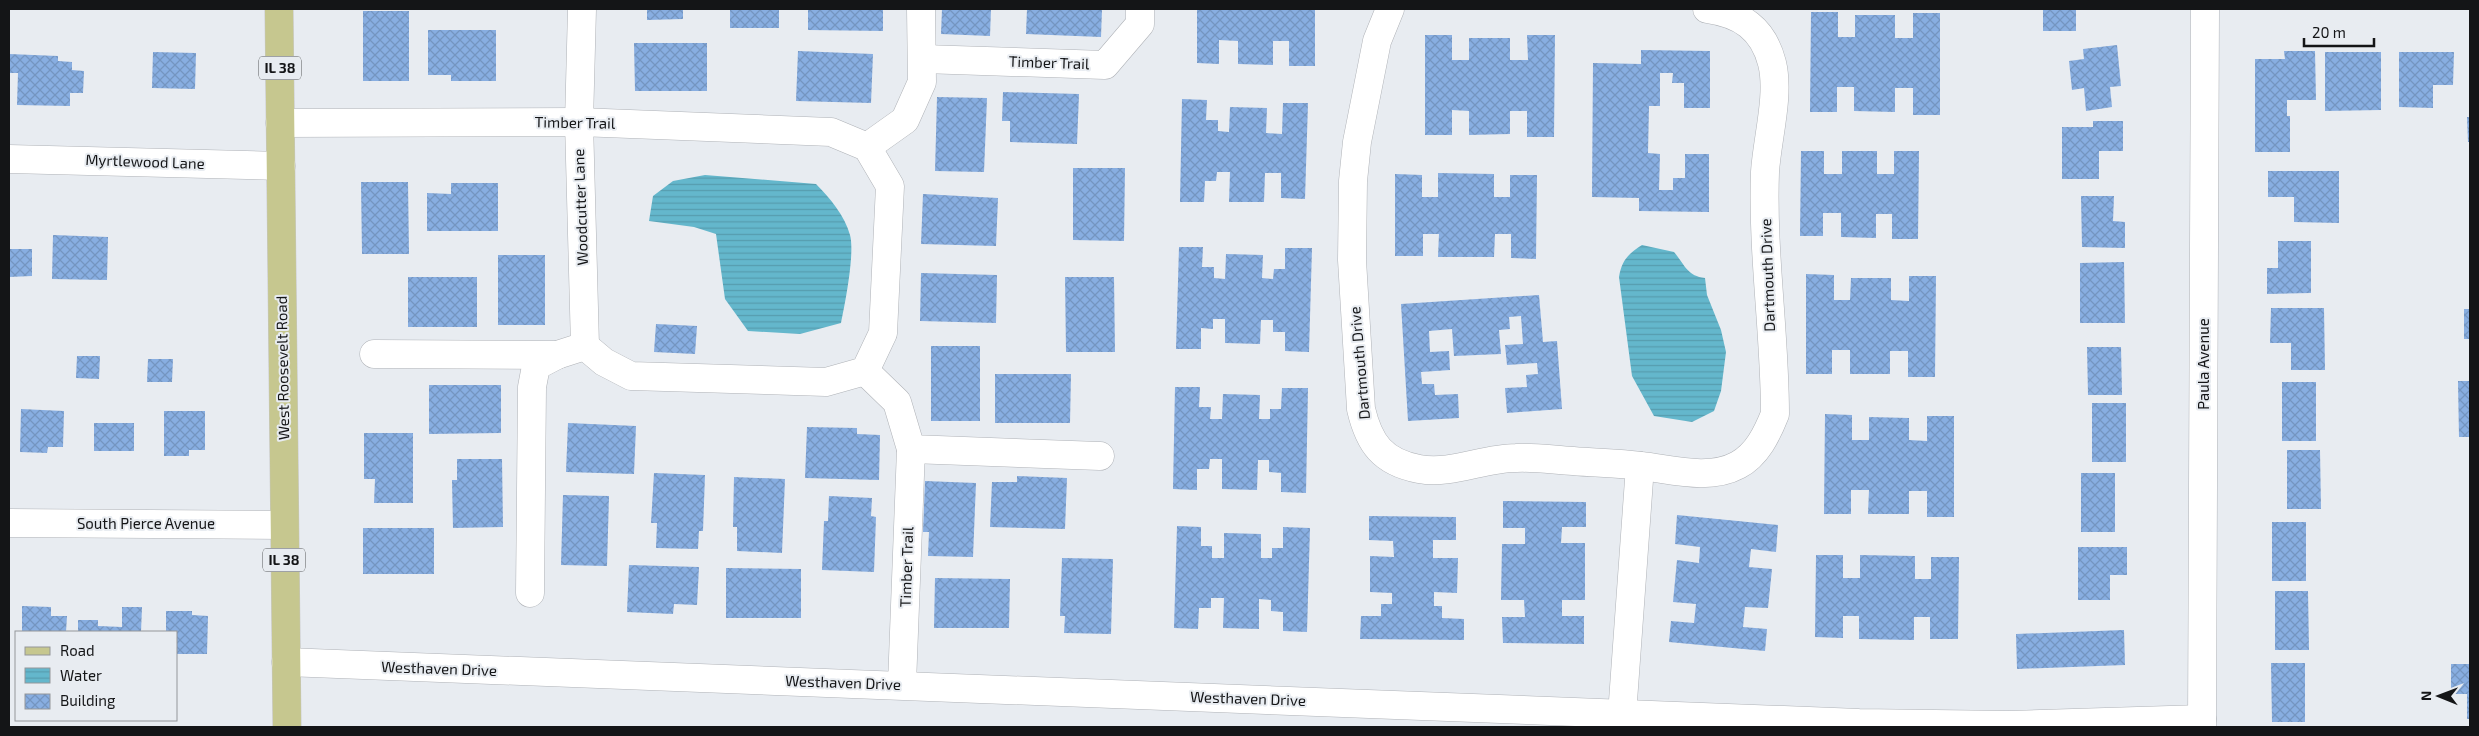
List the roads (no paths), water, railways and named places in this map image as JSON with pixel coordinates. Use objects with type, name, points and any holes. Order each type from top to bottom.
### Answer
[{"type":"main road","name":"West Roosevelt Road","points":[[280,9],[287,727]]},
{"type":"street","name":"Woodcutter Lane","points":[[582,9],[579,122],[585,346]]},
{"type":"street","points":[[530,593],[532,387],[536,366],[557,354],[585,346],[604,362],[631,376],[826,382],[865,371],[883,333],[890,186],[868,147],[905,120],[922,82],[921,9]]},
{"type":"street","name":"Timber Trail","points":[[923,59],[1105,65],[1140,24],[1140,9]]},
{"type":"street","name":"Dartmouth Drive","points":[[1390,9],[1377,41],[1357,142],[1353,181],[1353,271],[1361,409],[1366,432],[1379,451],[1396,462],[1418,469],[1442,471],[1497,458],[1518,458],[1640,466],[1694,472],[1717,472],[1738,465],[1754,452],[1767,435],[1774,414],[1765,215],[1766,171],[1774,83],[1772,63],[1765,44],[1754,28],[1738,16],[1707,9]]},
{"type":"street","name":"Paula Avenue","points":[[2202,723],[2205,9]]},
{"type":"street","name":"Timber Trail","points":[[280,122],[579,122],[831,132],[868,147]]},
{"type":"street","name":"Myrtlewood Lane","points":[[9,158],[281,166]]},
{"type":"street","points":[[374,354],[557,354]]},
{"type":"street","name":"Timber Trail","points":[[865,371],[897,402],[911,449],[902,684]]},
{"type":"street","points":[[911,449],[1100,456]]},
{"type":"street","points":[[1622,715],[1640,466]]},
{"type":"street","name":"South Pierce Avenue","points":[[9,523],[284,525]]},
{"type":"street","name":"Westhaven Drive","points":[[286,662],[440,670],[902,684],[1859,725],[2202,723]]},
{"type":"water","points":[[705,175],[816,184],[821,189],[845,221],[850,235],[849,279],[841,323],[800,334],[748,331],[725,299],[716,234],[694,227],[649,221],[653,196],[673,181]]},
{"type":"water","points":[[1642,245],[1674,252],[1690,272],[1705,278],[1707,295],[1721,330],[1726,352],[1721,391],[1714,411],[1692,422],[1654,416],[1632,376],[1619,277],[1626,258]]}]
